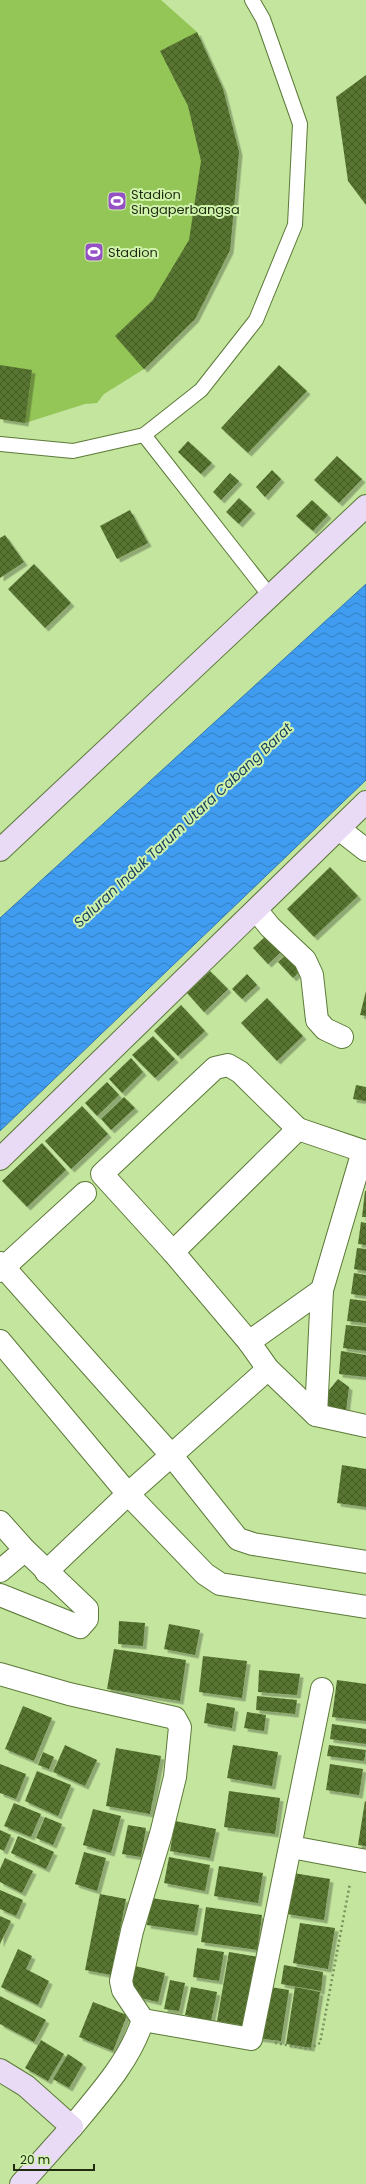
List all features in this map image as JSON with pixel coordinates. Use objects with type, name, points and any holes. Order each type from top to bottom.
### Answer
[{"type":"street","points":[[0,850],[366,506]]},
{"type":"street","points":[[0,1159],[257,911],[366,802]]},
{"type":"street","points":[[339,829],[366,850]]},
{"type":"street","points":[[257,911],[270,927],[305,960],[312,975],[317,1020],[325,1028],[342,1037]]},
{"type":"street","points":[[316,1415],[322,1290],[364,1151],[298,1129],[240,1072],[228,1065],[216,1068],[102,1174],[174,1252],[249,1342],[268,1369],[316,1415],[366,1426]]},
{"type":"street","points":[[174,1252],[298,1129]]},
{"type":"street","points":[[85,1193],[1,1267],[172,1456],[238,1539],[253,1544],[366,1562]]},
{"type":"street","points":[[249,1342],[322,1290]]},
{"type":"street","points":[[0,1341],[128,1494],[205,1574],[220,1584],[366,1607]]},
{"type":"street","points":[[46,1572],[128,1494],[268,1369]]},
{"type":"street","points":[[0,1522],[46,1572],[87,1609],[87,1619],[80,1627],[0,1595]]},
{"type":"street","points":[[0,1572],[25,1550]]},
{"type":"street","points":[[0,1674],[69,1694],[175,1718],[180,1728],[175,1777],[132,1931],[121,1981],[123,1990],[143,2020],[251,2039],[322,1689]]},
{"type":"street","points":[[291,1847],[366,1861]]},
{"type":"street","points":[[21,2184],[115,2076],[136,2042],[143,2020]]},
{"type":"street","points":[[0,2070],[26,2086],[72,2127]]},
{"type":"lane","points":[[0,444],[73,451],[144,435],[201,390],[256,320],[295,225],[300,124],[263,19],[252,0]]},
{"type":"lane","points":[[144,435],[270,596]]},
{"type":"path","points":[[251,2039],[310,2049],[320,2043],[348,1886],[351,1881]]},
{"type":"green space","name":"Stadion Singaperbangsa","points":[[0,0],[161,0],[197,32],[223,89],[239,152],[230,250],[195,319],[144,369],[104,394],[97,403],[85,404],[25,423],[0,419]]},
{"type":"water","name":"Saluran Induk Tarum Utara Cabang Barat","points":[[366,584],[366,780],[0,1131],[0,918]]},
{"type":"building","points":[[197,32],[223,89],[239,152],[230,250],[195,319],[144,369],[115,336],[153,300],[189,240],[201,161],[188,106],[160,51]]},
{"type":"building","points":[[366,75],[366,205],[348,181],[336,97]]},
{"type":"building","points":[[0,365],[32,370],[25,423],[0,419]]},
{"type":"building","points":[[279,365],[307,391],[248,453],[221,428]]},
{"type":"building","points":[[188,441],[212,463],[201,474],[178,452]]},
{"type":"building","points":[[337,456],[362,479],[339,503],[314,480]]},
{"type":"building","points":[[272,470],[281,479],[265,497],[256,487]]},
{"type":"building","points":[[230,473],[239,481],[221,500],[213,492]]},
{"type":"building","points":[[239,498],[252,510],[239,524],[226,512]]},
{"type":"building","points":[[312,500],[328,515],[313,531],[296,516]]},
{"type":"building","points":[[130,510],[148,543],[117,559],[100,526]]},
{"type":"building","points":[[5,535],[24,562],[0,578],[0,538]]},
{"type":"building","points":[[34,564],[71,603],[45,628],[8,589]]},
{"type":"building","points":[[330,867],[358,896],[314,937],[287,909]]},
{"type":"building","points":[[270,932],[285,948],[268,964],[253,948]]},
{"type":"building","points":[[292,949],[306,965],[293,978],[278,962]]},
{"type":"building","points":[[210,971],[228,989],[204,1012],[187,993]]},
{"type":"building","points":[[247,974],[257,985],[242,999],[232,989]]},
{"type":"building","points":[[366,991],[366,1016],[360,1015]]},
{"type":"building","points":[[267,998],[303,1036],[277,1061],[241,1023]]},
{"type":"building","points":[[181,1005],[205,1031],[178,1056],[154,1031]]},
{"type":"building","points":[[153,1036],[175,1059],[155,1078],[132,1055]]},
{"type":"building","points":[[131,1058],[143,1072],[122,1093],[109,1079]]},
{"type":"building","points":[[107,1082],[119,1095],[97,1116],[85,1103]]},
{"type":"building","points":[[356,1085],[366,1087],[366,1101],[353,1099]]},
{"type":"building","points":[[124,1097],[135,1108],[111,1130],[101,1119]]},
{"type":"building","points":[[82,1106],[108,1134],[71,1169],[45,1141]]},
{"type":"building","points":[[42,1143],[66,1170],[27,1207],[2,1181]]},
{"type":"building","points":[[365,1191],[366,1217],[362,1217]]},
{"type":"building","points":[[361,1222],[366,1223],[366,1245],[358,1244]]},
{"type":"building","points":[[357,1248],[366,1249],[366,1271],[354,1269]]},
{"type":"building","points":[[354,1273],[366,1275],[366,1296],[351,1294]]},
{"type":"building","points":[[350,1299],[366,1301],[366,1323],[347,1321]]},
{"type":"building","points":[[346,1325],[366,1327],[366,1351],[343,1348]]},
{"type":"building","points":[[341,1351],[366,1355],[366,1377],[339,1374]]},
{"type":"building","points":[[338,1379],[349,1387],[346,1411],[316,1406]]},
{"type":"building","points":[[342,1465],[366,1469],[366,1507],[337,1503]]},
{"type":"building","points":[[119,1621],[145,1623],[143,1646],[118,1644]]},
{"type":"building","points":[[169,1624],[200,1630],[195,1655],[164,1649]]},
{"type":"building","points":[[114,1649],[186,1660],[180,1701],[107,1689]]},
{"type":"building","points":[[203,1656],[247,1661],[242,1698],[199,1692]]},
{"type":"building","points":[[259,1670],[300,1674],[297,1695],[258,1692]]},
{"type":"building","points":[[337,1680],[366,1684],[366,1721],[332,1717]]},
{"type":"building","points":[[257,1696],[297,1700],[295,1714],[256,1710]]},
{"type":"building","points":[[207,1703],[235,1708],[232,1728],[204,1723]]},
{"type":"building","points":[[23,1706],[52,1718],[34,1761],[5,1749]]},
{"type":"building","points":[[247,1712],[266,1715],[264,1731],[244,1728]]},
{"type":"building","points":[[332,1724],[366,1729],[366,1744],[330,1739]]},
{"type":"building","points":[[65,1745],[97,1760],[85,1786],[53,1772]]},
{"type":"building","points":[[233,1745],[278,1752],[272,1786],[227,1778]]},
{"type":"building","points":[[329,1745],[366,1750],[364,1761],[327,1756]]},
{"type":"building","points":[[116,1748],[161,1756],[150,1814],[106,1806]]},
{"type":"building","points":[[43,1752],[54,1757],[49,1769],[38,1765]]},
{"type":"building","points":[[0,1764],[26,1774],[16,1799],[0,1793]]},
{"type":"building","points":[[330,1764],[363,1769],[359,1795],[326,1790]]},
{"type":"building","points":[[37,1771],[71,1785],[58,1816],[25,1801]]},
{"type":"building","points":[[229,1791],[280,1798],[275,1834],[224,1827]]},
{"type":"building","points":[[365,1801],[366,1802],[366,1846],[358,1845]]},
{"type":"building","points":[[14,1803],[41,1814],[31,1837],[4,1826]]},
{"type":"building","points":[[93,1809],[121,1816],[111,1853],[83,1845]]},
{"type":"building","points":[[45,1817],[62,1824],[53,1845],[36,1838]]},
{"type":"building","points":[[175,1821],[216,1829],[210,1858],[170,1851]]},
{"type":"building","points":[[128,1825],[146,1828],[141,1857],[122,1854]]},
{"type":"building","points":[[0,1830],[11,1835],[4,1851],[0,1849]]},
{"type":"building","points":[[18,1836],[54,1852],[46,1869],[11,1853]]},
{"type":"building","points":[[84,1852],[106,1858],[97,1891],[75,1884]]},
{"type":"building","points":[[169,1857],[210,1865],[205,1891],[164,1883]]},
{"type":"building","points":[[5,1858],[33,1871],[22,1893],[0,1882],[0,1869]]},
{"type":"building","points":[[219,1866],[263,1873],[258,1903],[214,1896]]},
{"type":"building","points":[[293,1873],[330,1879],[324,1920],[287,1914]]},
{"type":"building","points":[[0,1890],[23,1900],[16,1916],[0,1909]]},
{"type":"building","points":[[100,1894],[126,1899],[111,1975],[85,1970]]},
{"type":"building","points":[[151,1898],[199,1905],[194,1932],[147,1925]]},
{"type":"building","points":[[206,1907],[262,1915],[257,1950],[201,1942]]},
{"type":"building","points":[[0,1916],[11,1921],[0,1944]]},
{"type":"building","points":[[300,1923],[335,1928],[328,1969],[293,1963]]},
{"type":"building","points":[[197,1948],[224,1952],[219,1981],[193,1977]]},
{"type":"building","points":[[18,1949],[32,1956],[26,1969],[49,1981],[38,2005],[1,1987]]},
{"type":"building","points":[[229,1952],[259,1957],[247,2026],[217,2021]]},
{"type":"building","points":[[284,1965],[323,1972],[321,1991],[281,1984]]},
{"type":"building","points":[[135,1966],[165,1973],[158,2002],[128,1995]]},
{"type":"building","points":[[170,1980],[185,1983],[179,2011],[164,2009]]},
{"type":"building","points":[[264,1986],[289,1990],[281,2041],[256,2038]]},
{"type":"building","points":[[191,1987],[217,1992],[211,2021],[185,2015]]},
{"type":"building","points":[[295,1987],[320,1992],[311,2048],[286,2044]]},
{"type":"building","points":[[0,1996],[46,2020],[34,2042],[0,2024]]},
{"type":"building","points":[[93,2002],[127,2015],[113,2051],[79,2037]]},
{"type":"building","points":[[41,2040],[64,2054],[48,2081],[25,2068]]},
{"type":"building","points":[[68,2054],[83,2064],[69,2088],[53,2079]]},
{"type":"place","name":"Stadion Singaperbangsa","points":[[117,201]]},
{"type":"place","name":"Stadion","points":[[94,252]]}]
